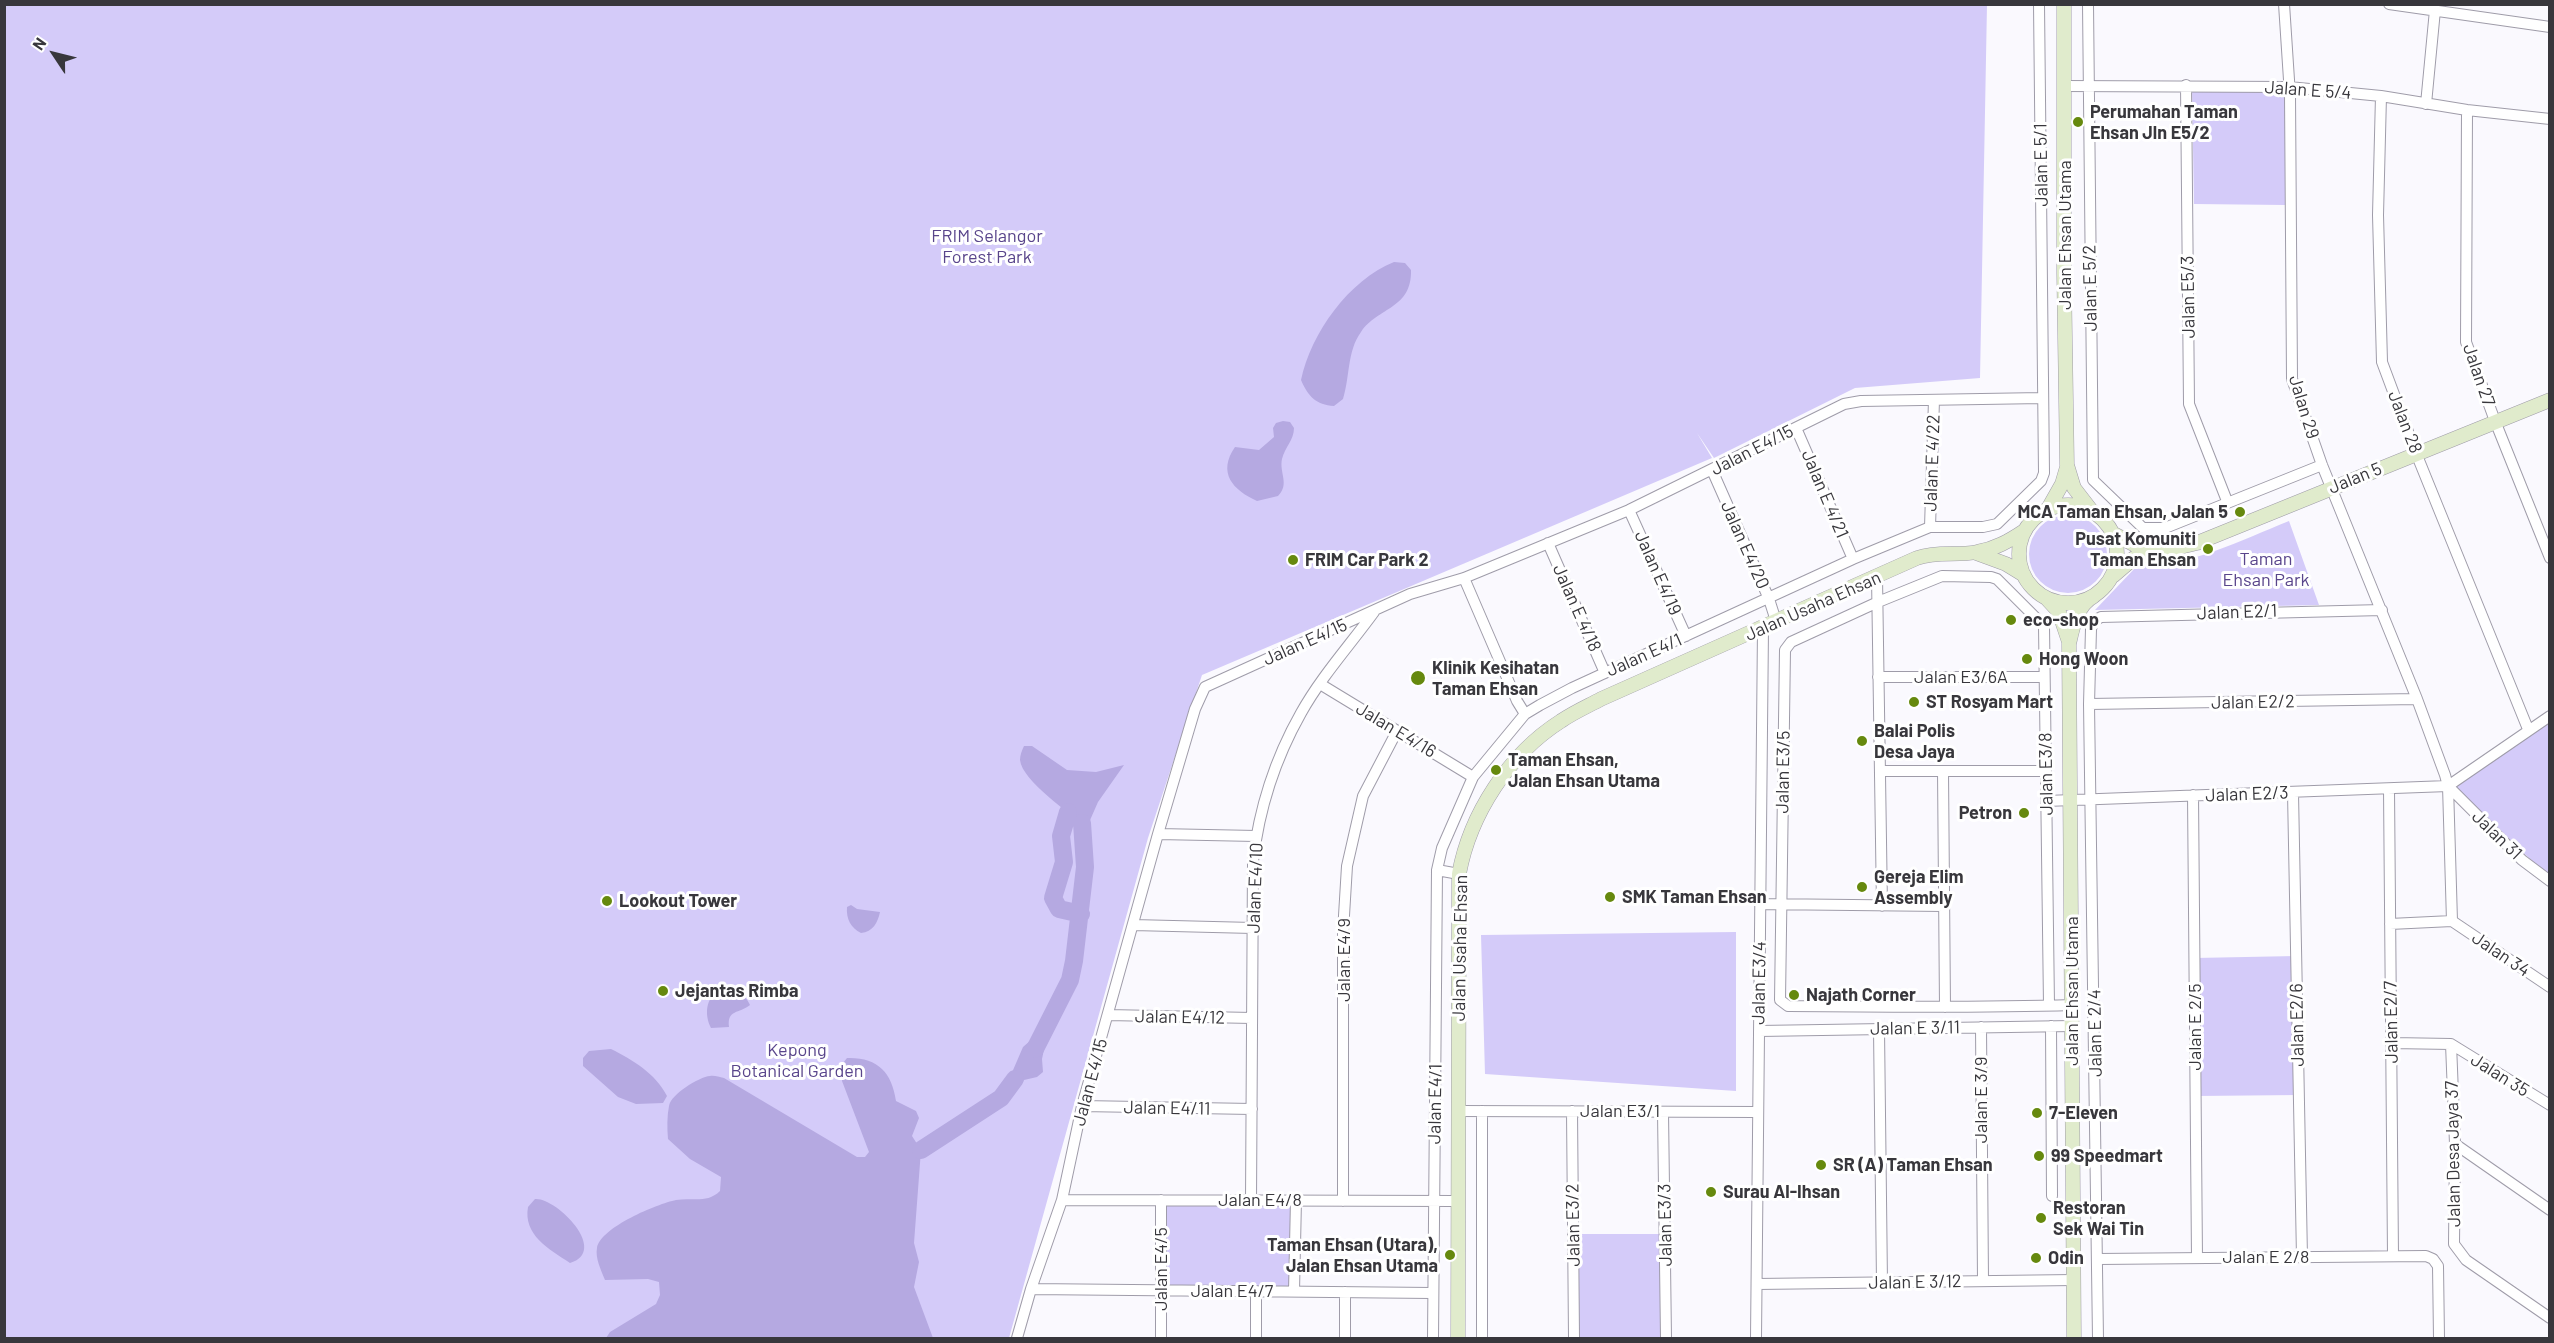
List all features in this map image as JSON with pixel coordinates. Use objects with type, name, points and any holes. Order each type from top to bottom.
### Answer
[{"type":"street","name":"Jalan E 5/1","points":[[1930,527],[1983,527],[1997,524],[2035,488],[2044,473],[2039,4]]},
{"type":"street","name":"Jalan Ehsan Utama","points":[[2049,507],[2062,484],[2067,465],[2064,4]]},
{"type":"street","name":"Jalan E 5/2","points":[[2088,4],[2093,480],[2143,528],[2165,528],[2226,501]]},
{"type":"street","name":"Jalan 29","points":[[2284,4],[2289,87],[2292,379],[2322,465],[2417,699],[2448,786]]},
{"type":"street","points":[[2389,4],[2435,10],[2468,9],[2550,27]]},
{"type":"street","points":[[2426,104],[2435,10]]},
{"type":"street","name":"Jalan E 5/4","points":[[2064,86],[2289,87],[2381,96],[2467,110],[2550,119]]},
{"type":"street","name":"Jalan E5/3","points":[[2187,86],[2189,404],[2226,501]]},
{"type":"street","name":"Jalan 28","points":[[2381,96],[2378,215],[2382,362],[2416,453],[2528,729]]},
{"type":"street","name":"Jalan 27","points":[[2467,110],[2466,342],[2494,421],[2550,558]]},
{"type":"street","points":[[2043,274],[2064,273]]},
{"type":"street","name":"Jalan E4/15","points":[[1017,1338],[1031,1289],[1062,1200],[1082,1106],[1107,1015],[1158,834],[1196,709],[1205,687],[1410,594],[1464,578],[1629,510],[1853,401],[2042,398]]},
{"type":"street","name":"Jalan E 4/22","points":[[1930,527],[1934,400]]},
{"type":"street","name":"Jalan 5","points":[[2113,576],[2127,562],[2158,550],[2197,543],[2550,400]]},
{"type":"street","name":"Jalan E 4/21","points":[[1796,428],[1853,559]]},
{"type":"street","name":"Jalan Ehsan Utama","points":[[2067,465],[2074,488],[2091,510]]},
{"type":"street","points":[[2226,501],[2322,465]]},
{"type":"street","name":"Jalan E4/20","points":[[1712,470],[1769,599],[1776,621]]},
{"type":"street","points":[[2066,504],[2091,510],[2115,534],[2118,554],[2113,576],[2107,585],[2094,596],[2070,603],[2046,598],[2033,588],[2024,575],[2020,549],[2024,531],[2049,507],[2066,504]]},
{"type":"street","name":"Jalan E4/19","points":[[1629,510],[1686,636]]},
{"type":"street","name":"Jalan E4/1","points":[[1433,1338],[1437,870],[1442,848],[1473,777],[1526,714],[1564,692],[1853,559],[1930,527]]},
{"type":"street","name":"Jalan Usaha Ehsan","points":[[1458,1338],[1460,874],[1467,842],[1481,811],[1496,787],[1525,750],[1552,728],[1601,699],[1928,554],[1976,553],[2006,543],[2024,531]]},
{"type":"street","name":"Jalan 5","points":[[2115,534],[2137,546],[2158,550]]},
{"type":"street","name":"Jalan E 4/18","points":[[1548,543],[1605,673]]},
{"type":"street","name":"Jalan Usaha Ehsan","points":[[1976,553],[2007,564],[2024,575]]},
{"type":"street","name":"Jalan E3/8","points":[[1878,602],[1942,576],[1991,577],[1997,579],[2044,626],[2049,1005]]},
{"type":"street","points":[[1877,577],[1882,906]]},
{"type":"street","points":[[1464,578],[1517,701],[1526,714]]},
{"type":"street","name":"Jalan Ehsan Utama","points":[[2074,1338],[2069,644],[2077,616],[2086,600],[2094,596]]},
{"type":"street","name":"Jalan Ehsan Utama","points":[[2046,598],[2059,612],[2069,644]]},
{"type":"street","name":"Jalan E3/5","points":[[1878,602],[1791,642],[1785,650],[1780,1000],[1788,1006],[1945,1007]]},
{"type":"street","name":"Jalan E4/10","points":[[1251,1200],[1253,928],[1256,836],[1262,807],[1279,757],[1301,712],[1376,610]]},
{"type":"street","name":"Jalan E2/1","points":[[2094,621],[2101,617],[2382,610]]},
{"type":"street","name":"Jalan E 2/4","points":[[2094,621],[2091,629],[2089,704],[2098,1338]]},
{"type":"street","name":"Jalan E3/4","points":[[1756,1338],[1763,628]]},
{"type":"street","name":"Jalan E3/6A","points":[[1878,677],[2044,677]]},
{"type":"street","name":"Jalan E4/16","points":[[1320,684],[1473,777]]},
{"type":"street","name":"Jalan E2/2","points":[[2089,704],[2417,699]]},
{"type":"street","points":[[2390,924],[2452,921],[2448,786],[2550,716]]},
{"type":"street","name":"Jalan E4/9","points":[[1342,1201],[1343,932],[1347,866],[1360,803],[1396,731]]},
{"type":"street","points":[[1880,771],[2046,771]]},
{"type":"street","points":[[1943,771],[1945,1007],[2072,1005]]},
{"type":"street","name":"Jalan E2/3","points":[[2046,801],[2448,786]]},
{"type":"street","name":"Jalan 31","points":[[2448,786],[2522,860],[2550,881]]},
{"type":"street","name":"Jalan E2/7","points":[[2389,789],[2393,1256]]},
{"type":"street","name":"Jalan E2/6","points":[[2293,793],[2302,1257]]},
{"type":"street","name":"Jalan E 2/5","points":[[2193,795],[2197,1258]]},
{"type":"street","points":[[1158,834],[1256,836]]},
{"type":"street","points":[[1437,870],[1460,874]]},
{"type":"street","points":[[1760,904],[1944,906]]},
{"type":"street","name":"Jalan 34","points":[[2452,921],[2550,987]]},
{"type":"street","points":[[1133,925],[1253,928]]},
{"type":"street","name":"Jalan E4/12","points":[[1107,1015],[1252,1018]]},
{"type":"street","points":[[2051,1026],[2052,1196]]},
{"type":"street","name":"Jalan E 3/11","points":[[1759,1031],[2072,1026]]},
{"type":"street","name":"Jalan E 3/9","points":[[1981,1027],[1983,1281]]},
{"type":"street","points":[[1880,1029],[1882,1283]]},
{"type":"street","points":[[2392,1043],[2451,1044]]},
{"type":"street","name":"Jalan 35","points":[[2451,1044],[2548,1100]]},
{"type":"street","name":"Jalan Desa Jaya 37","points":[[2451,1044],[2455,1144],[2454,1244],[2466,1260],[2550,1318]]},
{"type":"street","name":"Jalan E4/11","points":[[1082,1106],[1252,1109]]},
{"type":"street","name":"Jalan E3/1","points":[[1458,1111],[1758,1112]]},
{"type":"street","points":[[1482,1111],[1482,1338]]},
{"type":"street","name":"Jalan E3/2","points":[[1572,1111],[1574,1338]]},
{"type":"street","name":"Jalan E3/3","points":[[1663,1112],[1666,1338]]},
{"type":"street","points":[[2455,1144],[2550,1210]]},
{"type":"street","name":"Jalan E4/8","points":[[1062,1200],[1458,1201]]},
{"type":"street","name":"Jalan E4/5","points":[[1161,1200],[1161,1338]]},
{"type":"street","points":[[1294,1292],[1296,1200]]},
{"type":"street","name":"Jalan E 2/8","points":[[2098,1259],[2426,1256],[2433,1259],[2438,1266],[2439,1338]]},
{"type":"street","name":"Jalan E 3/12","points":[[1756,1284],[2074,1280]]},
{"type":"street","name":"Jalan E4/7","points":[[1031,1289],[1432,1293]]},
{"type":"street","points":[[1256,1291],[1256,1338]]},
{"type":"street","points":[[1345,1292],[1345,1338]]},
{"type":"green space","points":[[5,5],[1987,5],[1980,378],[1855,388],[1714,458],[1697,433],[1712,458],[1202,675],[1148,838],[1009,1338],[5,1338]]},
{"type":"green space","points":[[2192,89],[2285,90],[2285,205],[2194,204]]},
{"type":"green space","points":[[2060,515],[2076,515],[2090,521],[2101,532],[2107,546],[2107,562],[2101,576],[2090,587],[2076,593],[2060,593],[2046,587],[2035,576],[2029,562],[2029,546],[2035,532],[2046,521]]},
{"type":"green space","name":"Taman Ehsan Park","points":[[2289,521],[2319,605],[2095,610],[2137,566],[2177,562],[2196,557]]},
{"type":"green space","points":[[2549,721],[2549,877],[2452,785]]},
{"type":"green space","points":[[1736,932],[1736,1091],[1485,1074],[1481,935]]},
{"type":"green space","points":[[2296,956],[2299,1095],[2196,1096],[2195,958]]},
{"type":"green space","points":[[1161,1200],[1296,1200],[1294,1291],[1161,1290]]},
{"type":"green space","points":[[1573,1234],[1665,1234],[1666,1338],[1574,1338]]},
{"type":"shaded area","points":[[1394,262],[1405,263],[1411,270],[1406,293],[1393,306],[1368,324],[1356,339],[1343,399],[1334,406],[1317,402],[1301,380],[1313,344],[1334,310],[1347,295],[1377,270]]},
{"type":"shaded area","points":[[1290,422],[1294,428],[1281,464],[1283,487],[1278,496],[1257,501],[1241,492],[1230,480],[1227,465],[1235,447],[1259,450],[1274,437],[1273,428],[1276,423]]},
{"type":"shaded area","points":[[1024,746],[1032,746],[1067,770],[1096,772],[1124,765],[1098,802],[1087,827],[1048,796],[1029,777],[1020,760]]},
{"type":"shaded area","points":[[851,905],[857,909],[880,912],[872,929],[861,933],[852,926],[847,911],[847,907]]},
{"type":"shaded area","points":[[719,990],[741,994],[750,1005],[730,1017],[729,1027],[711,1028],[707,1017],[709,1002]]},
{"type":"shaded area","points":[[1046,1027],[1047,1035],[1042,1059],[1043,1072],[1037,1077],[1024,1080],[1001,1098],[1023,1047]]},
{"type":"shaded area","points":[[611,1049],[635,1063],[656,1080],[667,1096],[663,1103],[636,1104],[618,1097],[583,1066],[583,1058],[589,1051]]},
{"type":"shaded area","points":[[847,1058],[867,1060],[881,1068],[891,1082],[896,1101],[916,1111],[919,1118],[912,1136],[921,1150],[914,1243],[919,1262],[914,1287],[933,1338],[606,1338],[610,1332],[656,1304],[660,1295],[659,1282],[648,1279],[605,1280],[597,1256],[597,1248],[601,1240],[619,1225],[656,1206],[682,1199],[705,1199],[720,1191],[721,1177],[690,1159],[668,1139],[668,1110],[675,1096],[705,1077],[724,1078],[857,1157],[865,1157],[869,1152],[842,1081],[843,1063]]},
{"type":"shaded area","points":[[535,1199],[555,1206],[575,1226],[582,1237],[584,1248],[581,1257],[570,1263],[539,1240],[530,1226],[528,1217],[528,1207]]},
{"type":"waterway","points":[[1068,812],[1061,836],[1064,862],[1053,898],[1059,909],[1081,914]]},
{"type":"waterway","points":[[1035,1049],[1070,980],[1074,961],[1085,867],[1082,823]]},
{"type":"waterway","points":[[921,1150],[1001,1098],[1015,1079]]},
{"type":"place","name":"Perumahan Taman Ehsan Jln E5/2","points":[[2078,122]]},
{"type":"place","name":"MCA Taman Ehsan, Jalan 5","points":[[2240,512]]},
{"type":"place","name":"Pusat Komuniti Taman Ehsan","points":[[2208,549]]},
{"type":"place","name":"FRIM Car Park 2","points":[[1293,560]]},
{"type":"place","name":"eco-shop","points":[[2011,620]]},
{"type":"place","name":"Hong Woon","points":[[2027,659]]},
{"type":"place","name":"Klinik Kesihatan Taman Ehsan","points":[[1418,678]]},
{"type":"place","name":"ST Rosyam Mart","points":[[1914,702]]},
{"type":"place","name":"Balai Polis Desa Jaya","points":[[1862,741]]},
{"type":"place","name":"Taman Ehsan, Jalan Ehsan Utama","points":[[1496,770]]},
{"type":"place","name":"Petron","points":[[2024,813]]},
{"type":"place","name":"Gereja Elim Assembly","points":[[1862,887]]},
{"type":"place","name":"SMK Taman Ehsan","points":[[1610,897]]},
{"type":"place","name":"Lookout Tower","points":[[607,901]]},
{"type":"place","name":"Jejantas Rimba","points":[[663,991]]},
{"type":"place","name":"Najath Corner","points":[[1794,995]]},
{"type":"place","name":"7-Eleven","points":[[2037,1113]]},
{"type":"place","name":"99 Speedmart","points":[[2039,1156]]},
{"type":"place","name":"SR (A) Taman Ehsan","points":[[1821,1165]]},
{"type":"place","name":"Surau Al-Ihsan","points":[[1711,1192]]},
{"type":"place","name":"Restoran Sek Wai Tin","points":[[2041,1218]]},
{"type":"place","name":"Taman Ehsan (Utara), Jalan Ehsan Utama","points":[[1450,1255]]},
{"type":"place","name":"Odin","points":[[2036,1258]]},
{"type":"park label","name":"FRIM Selangor Forest Park","points":[[987,246]]},
{"type":"park label","name":"Kepong Botanical Garden","points":[[797,1060]]}]
